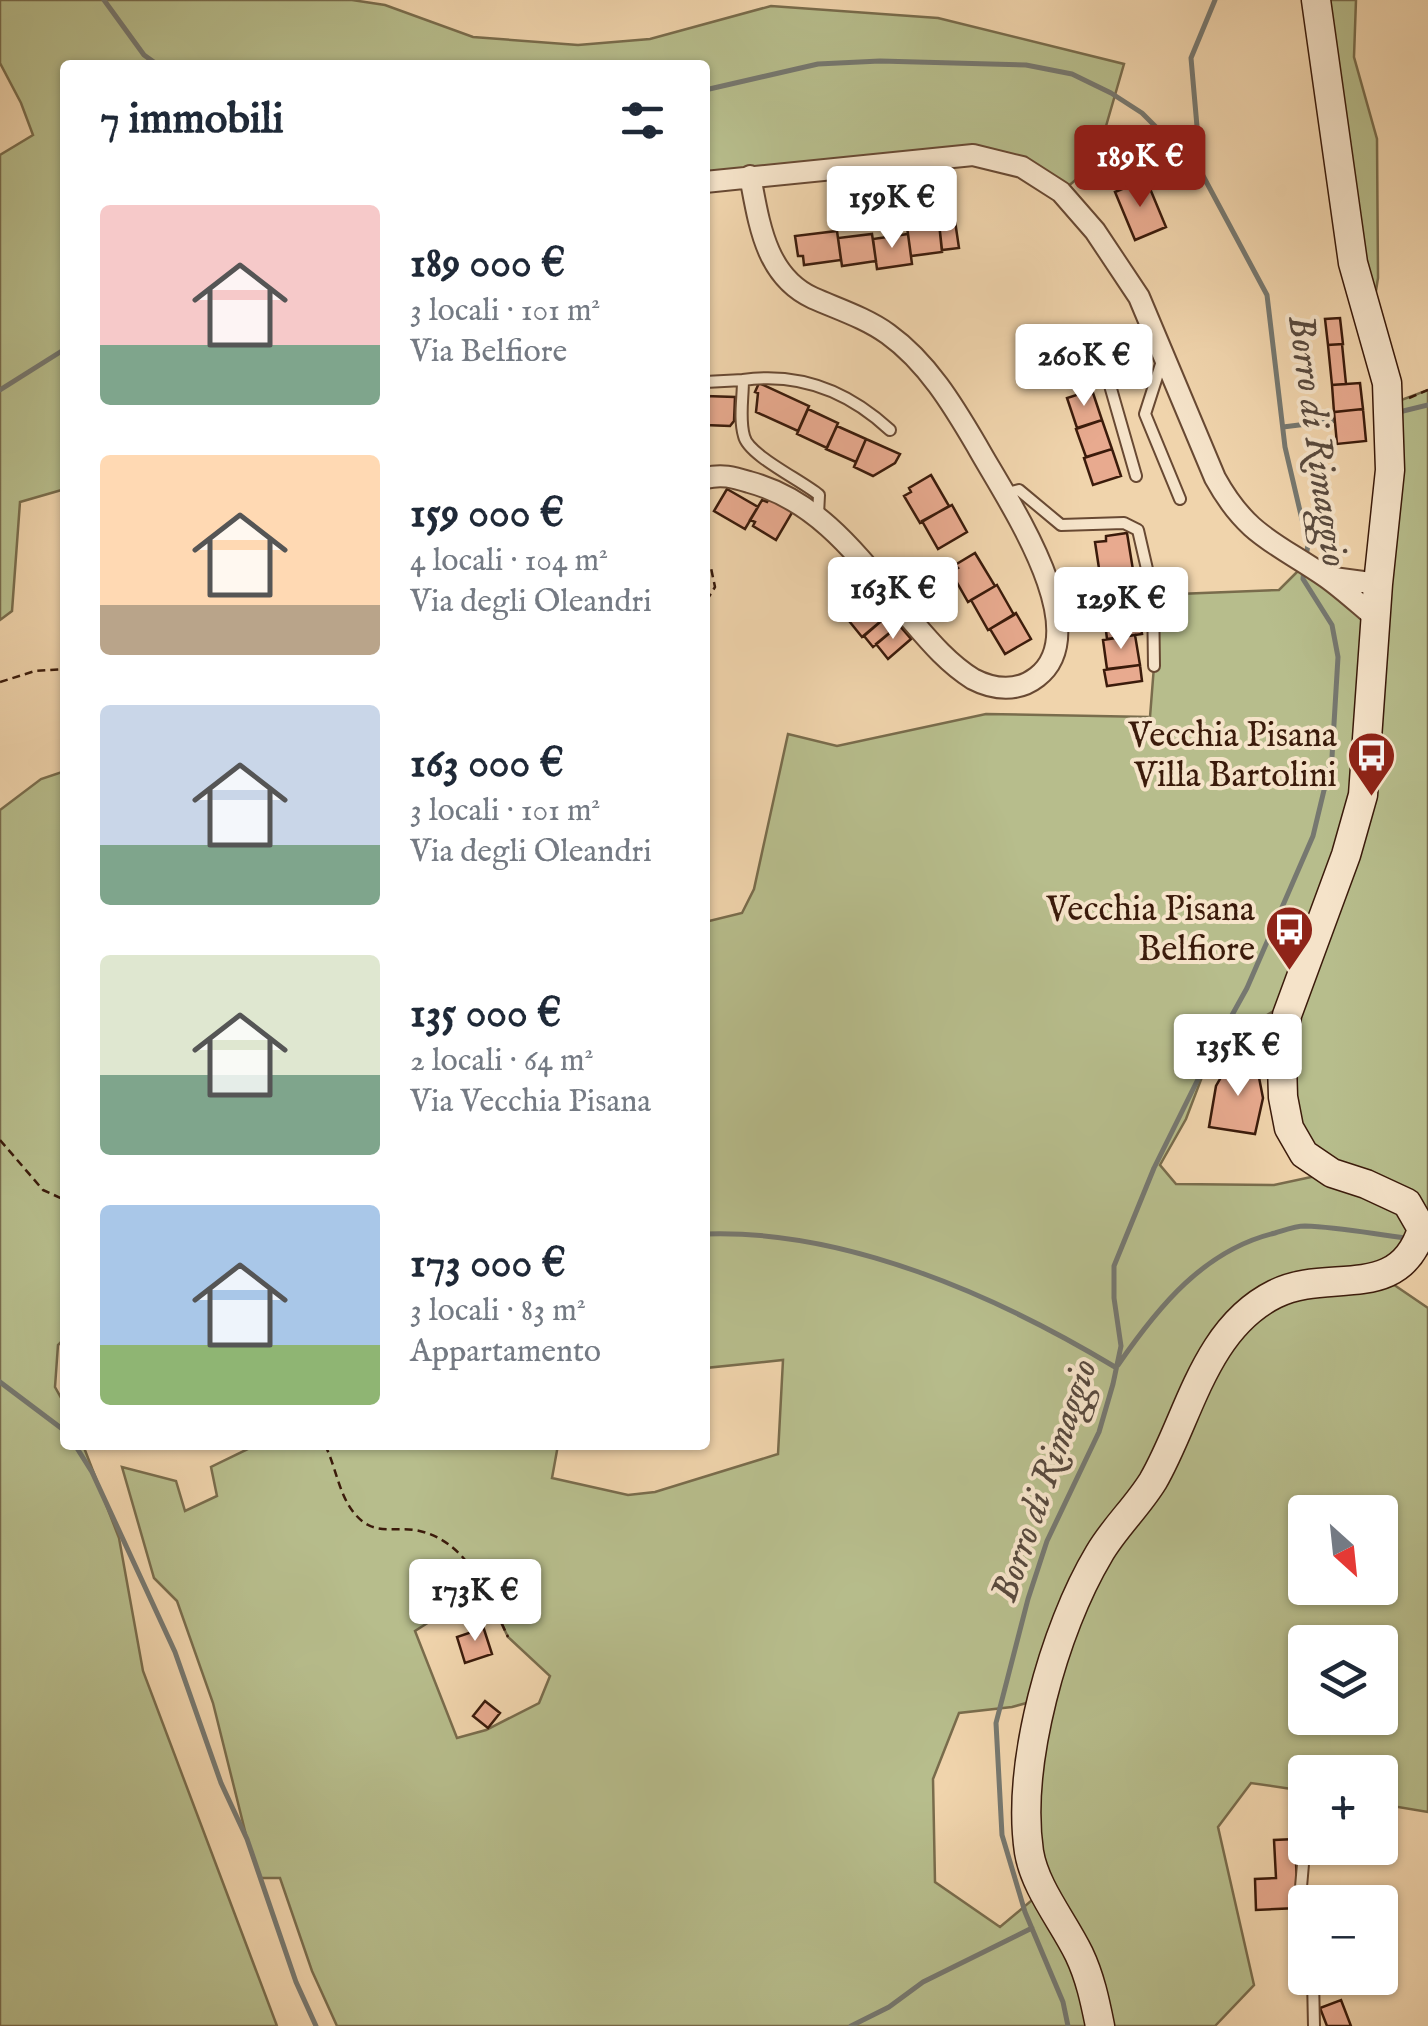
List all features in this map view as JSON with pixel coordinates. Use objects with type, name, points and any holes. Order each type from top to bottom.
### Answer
[{"type":"main road","points":[[1100,2026],[1079,1954],[1029,1854],[1030,1779],[1041,1698],[1063,1626],[1102,1548],[1154,1480],[1204,1372],[1248,1312],[1273,1294],[1299,1284],[1358,1281],[1381,1276],[1411,1262],[1422,1230],[1407,1204],[1332,1173],[1304,1154],[1289,1128],[1283,1097],[1282,1064],[1288,1016],[1363,796],[1390,470],[1386,383],[1353,263],[1316,0]]},
{"type":"street","points":[[710,181],[973,155],[1022,168],[1060,192],[1095,231],[1138,297],[1230,505],[1245,524],[1351,590],[1376,618]]},
{"type":"street","points":[[710,477],[720,474],[762,485],[806,506],[842,537],[939,654],[974,679],[1000,690],[1028,684],[1049,668],[1060,637],[1057,608],[1035,554],[958,414],[920,361],[886,333],[808,296],[786,281],[761,231],[750,176]]},
{"type":"street","points":[[1342,558],[1351,590]]},
{"type":"street","points":[[1351,590],[1378,584]]},
{"type":"lane","points":[[1136,476],[1105,368],[1117,354],[1154,330]]},
{"type":"lane","points":[[1164,355],[1145,414],[1180,499]]},
{"type":"lane","points":[[710,382],[770,376],[804,381],[865,407],[890,430]]},
{"type":"lane","points":[[743,380],[744,436],[750,450],[800,479],[819,495],[818,516]]},
{"type":"lane","points":[[1003,494],[1019,490],[1061,525],[1124,523],[1138,530],[1153,595],[1154,666]]},
{"type":"lane","points":[[1313,1995],[1314,2026]]},
{"type":"path","points":[[1318,471],[1321,498],[1342,558]]},
{"type":"path","points":[[710,566],[714,587],[710,595]]},
{"type":"path","points":[[0,682],[35,671],[60,669]]},
{"type":"path","points":[[0,1140],[43,1190],[60,1198]]},
{"type":"path","points":[[327,1450],[344,1503],[364,1524],[442,1537],[464,1558],[484,1587],[508,1637]]},
{"type":"green space","points":[[0,0],[352,0],[385,5],[473,37],[578,45],[650,39],[771,6],[938,18],[1124,64],[1095,164],[1061,192],[973,155],[710,181],[710,60],[60,60],[60,490],[20,502],[12,611],[0,620],[0,155],[33,135],[0,63]]},
{"type":"green space","points":[[1316,0],[1356,0],[1354,57],[1377,139],[1378,278],[1371,323]]},
{"type":"green space","points":[[1428,390],[1428,1238],[1381,1276],[1428,1308],[1428,1812],[1398,1807],[1398,1755],[1288,1755],[1288,1788],[1251,1783],[1218,1827],[1254,1985],[1215,2026],[337,2026],[312,1971],[280,1878],[261,1878],[247,1839],[213,1703],[177,1601],[154,1578],[122,1467],[176,1481],[185,1511],[217,1496],[211,1467],[246,1450],[557,1450],[552,1478],[628,1495],[655,1492],[778,1454],[783,1360],[710,1367],[710,921],[742,913],[754,889],[788,734],[837,746],[986,714],[1150,717],[1153,595],[1279,590],[1304,565],[1375,617],[1388,405]],"holes":[[[1290,1001],[1289,1128],[1330,1173],[1274,1185],[1176,1184],[1160,1165],[1186,1119],[1213,1048]],[[484,1587],[508,1637],[550,1676],[539,1703],[486,1730],[457,1738],[415,1631]],[[1041,1699],[1029,1854],[1044,1890],[1000,1927],[935,1882],[933,1779],[959,1713],[1012,1707]]]},
{"type":"green space","points":[[60,773],[60,1343],[55,1387],[60,1396],[60,1450],[85,1450],[119,1538],[143,1671],[277,2026],[0,2026],[0,810],[41,779]]},
{"type":"building","points":[[1146,179],[1166,227],[1135,240],[1115,192]]},
{"type":"building","points":[[955,221],[959,248],[942,250],[939,223]]},
{"type":"building","points":[[939,223],[942,252],[911,256],[907,227]]},
{"type":"building","points":[[837,231],[841,260],[804,265],[803,256],[798,256],[795,236]]},
{"type":"building","points":[[872,234],[876,261],[842,266],[838,238]]},
{"type":"building","points":[[908,234],[912,264],[877,269],[873,239]]},
{"type":"building","points":[[1340,318],[1343,344],[1328,345],[1325,319]]},
{"type":"building","points":[[1342,344],[1346,384],[1332,385],[1328,345]]},
{"type":"building","points":[[759,383],[809,406],[798,431],[756,412],[755,392]]},
{"type":"building","points":[[1360,383],[1363,409],[1334,412],[1332,385]]},
{"type":"building","points":[[1092,390],[1102,420],[1077,428],[1067,398]]},
{"type":"building","points":[[710,396],[735,397],[734,421],[730,426],[710,425]]},
{"type":"building","points":[[808,409],[838,423],[827,448],[797,434]]},
{"type":"building","points":[[1363,409],[1366,441],[1337,444],[1334,412]]},
{"type":"building","points":[[1102,420],[1112,449],[1086,457],[1076,429]]},
{"type":"building","points":[[837,426],[866,439],[856,462],[826,449]]},
{"type":"building","points":[[866,439],[900,454],[895,463],[873,476],[854,467]]},
{"type":"building","points":[[1112,449],[1121,476],[1093,485],[1084,458]]},
{"type":"building","points":[[931,475],[949,506],[920,523],[904,496],[911,492],[909,488]]},
{"type":"building","points":[[727,489],[758,507],[745,529],[714,511]]},
{"type":"building","points":[[770,497],[793,511],[776,540],[750,520],[762,500],[767,502]]},
{"type":"building","points":[[952,505],[967,532],[938,549],[922,521]]},
{"type":"building","points":[[1127,533],[1133,570],[1100,575],[1095,542]]},
{"type":"building","points":[[975,553],[995,586],[968,602],[951,572],[958,568],[955,565]]},
{"type":"building","points":[[1134,570],[1138,601],[1107,605],[1102,575]]},
{"type":"building","points":[[997,585],[1014,615],[988,630],[971,600]]},
{"type":"building","points":[[863,588],[887,616],[862,637],[841,611],[845,608],[842,605]]},
{"type":"building","points":[[1137,601],[1142,634],[1107,639],[1103,606]]},
{"type":"building","points":[[1016,613],[1031,639],[1005,654],[990,629]]},
{"type":"building","points":[[887,616],[897,627],[873,647],[864,636]]},
{"type":"building","points":[[899,625],[911,639],[888,659],[876,644]]},
{"type":"building","points":[[1135,635],[1140,665],[1107,669],[1103,640]]},
{"type":"building","points":[[1140,665],[1142,681],[1107,686],[1104,670]]},
{"type":"building","points":[[1231,1060],[1256,1062],[1263,1098],[1255,1134],[1209,1127],[1216,1086]]},
{"type":"building","points":[[481,1620],[492,1654],[465,1663],[457,1637],[475,1631],[472,1623]]},
{"type":"building","points":[[485,1701],[500,1713],[488,1728],[473,1716]]},
{"type":"building","points":[[1288,1839],[1288,1865],[1296,1865],[1297,1885],[1288,1885],[1288,1908],[1256,1910],[1255,1879],[1276,1878],[1274,1840]]},
{"type":"building","points":[[1341,2000],[1351,2026],[1327,2026],[1320,2008]]},
{"type":"waterway","points":[[104,0],[151,60]]},
{"type":"waterway","name":"Borro di Rimaggio","points":[[1215,0],[1191,58],[1201,172],[1267,295],[1285,447],[1308,545],[1306,556]]},
{"type":"waterway","points":[[710,89],[818,64],[880,61],[1026,65],[1072,74],[1111,93],[1142,113],[1199,170]]},
{"type":"waterway","points":[[0,390],[60,352]]},
{"type":"waterway","points":[[1395,413],[1428,405]]},
{"type":"waterway","points":[[1283,427],[1339,420]]},
{"type":"waterway","name":"Borro di Rimaggio","points":[[1068,2026],[1063,2002],[1025,1912],[1002,1835],[996,1723],[1047,1541],[1099,1432],[1113,1384],[1121,1346],[1114,1266],[1154,1168],[1247,988],[1313,836],[1332,757],[1338,657],[1332,625],[1303,579],[1304,567]]},
{"type":"waterway","points":[[1118,1365],[1149,1322],[1185,1284],[1226,1253],[1250,1241],[1305,1226],[1406,1238]]},
{"type":"waterway","points":[[710,1234],[758,1235],[812,1243],[919,1272],[1021,1316],[1115,1367]]},
{"type":"waterway","points":[[0,1382],[60,1427]]},
{"type":"waterway","points":[[78,1450],[175,1652],[221,1783],[247,1839],[296,1982],[316,2026]]},
{"type":"waterway","points":[[851,2026],[889,2007],[923,1982],[1032,1928]]},
{"type":"place","name":"Vecchia Pisana Villa Bartolini","points":[[1372,798]]},
{"type":"place","name":"Vecchia Pisana Belfiore","points":[[1290,972]]}]
